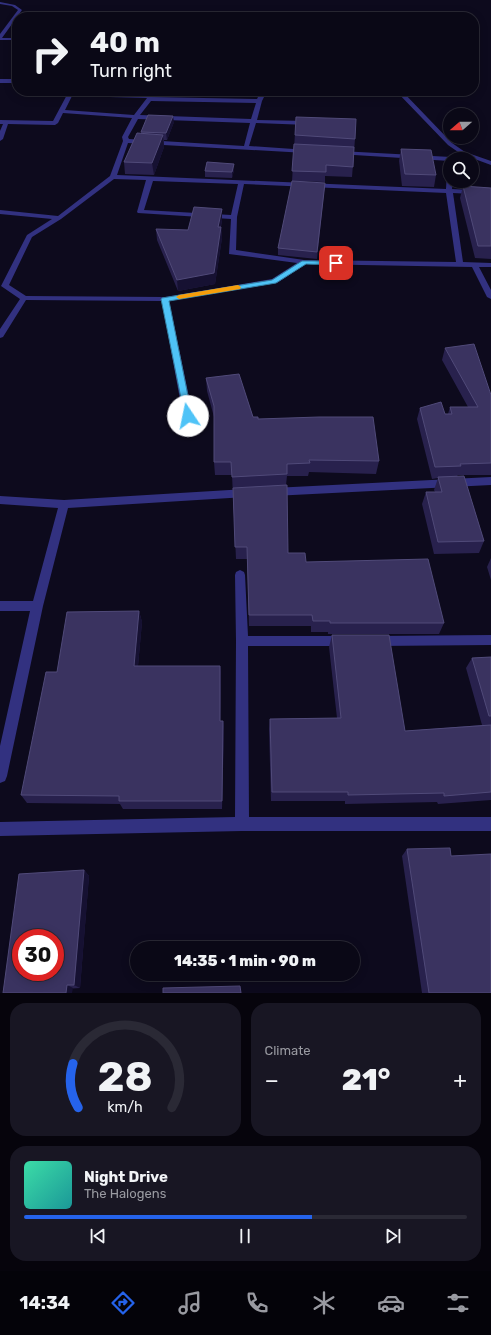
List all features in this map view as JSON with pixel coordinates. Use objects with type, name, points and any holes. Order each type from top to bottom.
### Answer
[{"type":"street","points":[[0,3],[17,7],[20,10],[18,12]]},
{"type":"street","points":[[12,19],[2,31],[0,38],[12,39]]},
{"type":"street","points":[[0,81],[12,81]]},
{"type":"street","points":[[0,139],[3,122],[55,123],[69,96]]},
{"type":"street","points":[[149,96],[125,137],[126,141],[113,177],[59,218],[29,236],[5,286],[24,298],[165,299],[274,281],[304,262]]},
{"type":"street","points":[[168,96],[259,101]]},
{"type":"street","points":[[246,148],[262,96]]},
{"type":"street","points":[[404,96],[450,144],[463,152]]},
{"type":"street","points":[[61,111],[136,117],[316,123]]},
{"type":"street","points":[[126,141],[309,151]]},
{"type":"street","points":[[333,153],[443,159]]},
{"type":"street","points":[[479,158],[491,163]]},
{"type":"street","points":[[113,177],[491,192]]},
{"type":"street","points":[[150,179],[140,212],[234,216]]},
{"type":"street","points":[[241,183],[234,216],[232,252],[304,262],[491,265]]},
{"type":"street","points":[[449,190],[460,264]]},
{"type":"street","points":[[0,212],[59,218]]},
{"type":"street","points":[[474,264],[491,297]]},
{"type":"street","points":[[0,335],[24,298]]},
{"type":"street","points":[[165,299],[188,416]]},
{"type":"street","points":[[0,500],[64,504],[257,492],[491,481]]},
{"type":"street","points":[[0,776],[37,606],[64,504]]},
{"type":"street","points":[[240,575],[242,641],[242,824]]},
{"type":"street","points":[[0,606],[37,606]]},
{"type":"street","points":[[367,641],[491,640]]},
{"type":"street","points":[[242,641],[351,641]]},
{"type":"street","points":[[0,829],[242,824],[491,824]]},
{"type":"building","points":[[148,115],[173,116],[166,133],[141,132]]},
{"type":"building","points":[[296,117],[356,119],[355,139],[295,135]]},
{"type":"building","points":[[137,133],[163,135],[152,163],[124,162]]},
{"type":"building","points":[[294,144],[354,147],[353,167],[326,165],[326,172],[292,171]]},
{"type":"building","points":[[401,149],[431,150],[436,175],[405,174]]},
{"type":"building","points":[[207,162],[234,164],[232,172],[205,171]]},
{"type":"building","points":[[292,181],[325,183],[317,252],[278,248]]},
{"type":"building","points":[[464,188],[491,188],[491,246],[478,246]]},
{"type":"building","points":[[194,207],[222,209],[218,227],[221,227],[214,273],[177,280],[156,229],[188,230]]},
{"type":"building","points":[[474,344],[491,395],[491,463],[460,464],[461,466],[435,467],[420,408],[441,402],[445,414],[452,414],[450,407],[478,407],[445,348]]},
{"type":"building","points":[[239,374],[253,417],[258,417],[258,419],[373,417],[379,461],[309,460],[310,463],[287,464],[287,474],[232,477],[231,462],[214,462],[214,406],[206,378]]},
{"type":"building","points":[[464,476],[484,541],[438,542],[426,492],[442,492],[438,477]]},
{"type":"building","points":[[287,485],[288,553],[305,553],[306,562],[428,559],[444,623],[330,623],[330,621],[313,621],[312,615],[249,615],[247,547],[235,547],[233,488]]},
{"type":"building","points":[[139,611],[134,666],[220,666],[220,721],[223,721],[222,801],[119,801],[119,796],[21,795],[46,672],[57,672],[67,612]]},
{"type":"building","points":[[332,635],[389,635],[405,731],[491,725],[491,792],[444,796],[444,793],[348,795],[348,792],[272,792],[270,719],[341,718]]},
{"type":"building","points":[[491,657],[491,716],[489,716],[472,658]]},
{"type":"building","points":[[450,848],[451,856],[491,854],[491,993],[429,993],[407,849]]},
{"type":"building","points":[[84,870],[74,985],[67,985],[66,993],[3,993],[19,874]]},
{"type":"building","points":[[240,986],[241,993],[163,993],[163,988]]},
{"type":"slow traffic","points":[[179,297],[238,287]]},
{"type":"route","points":[[188,416],[165,299],[274,281],[304,262],[336,263]]}]
